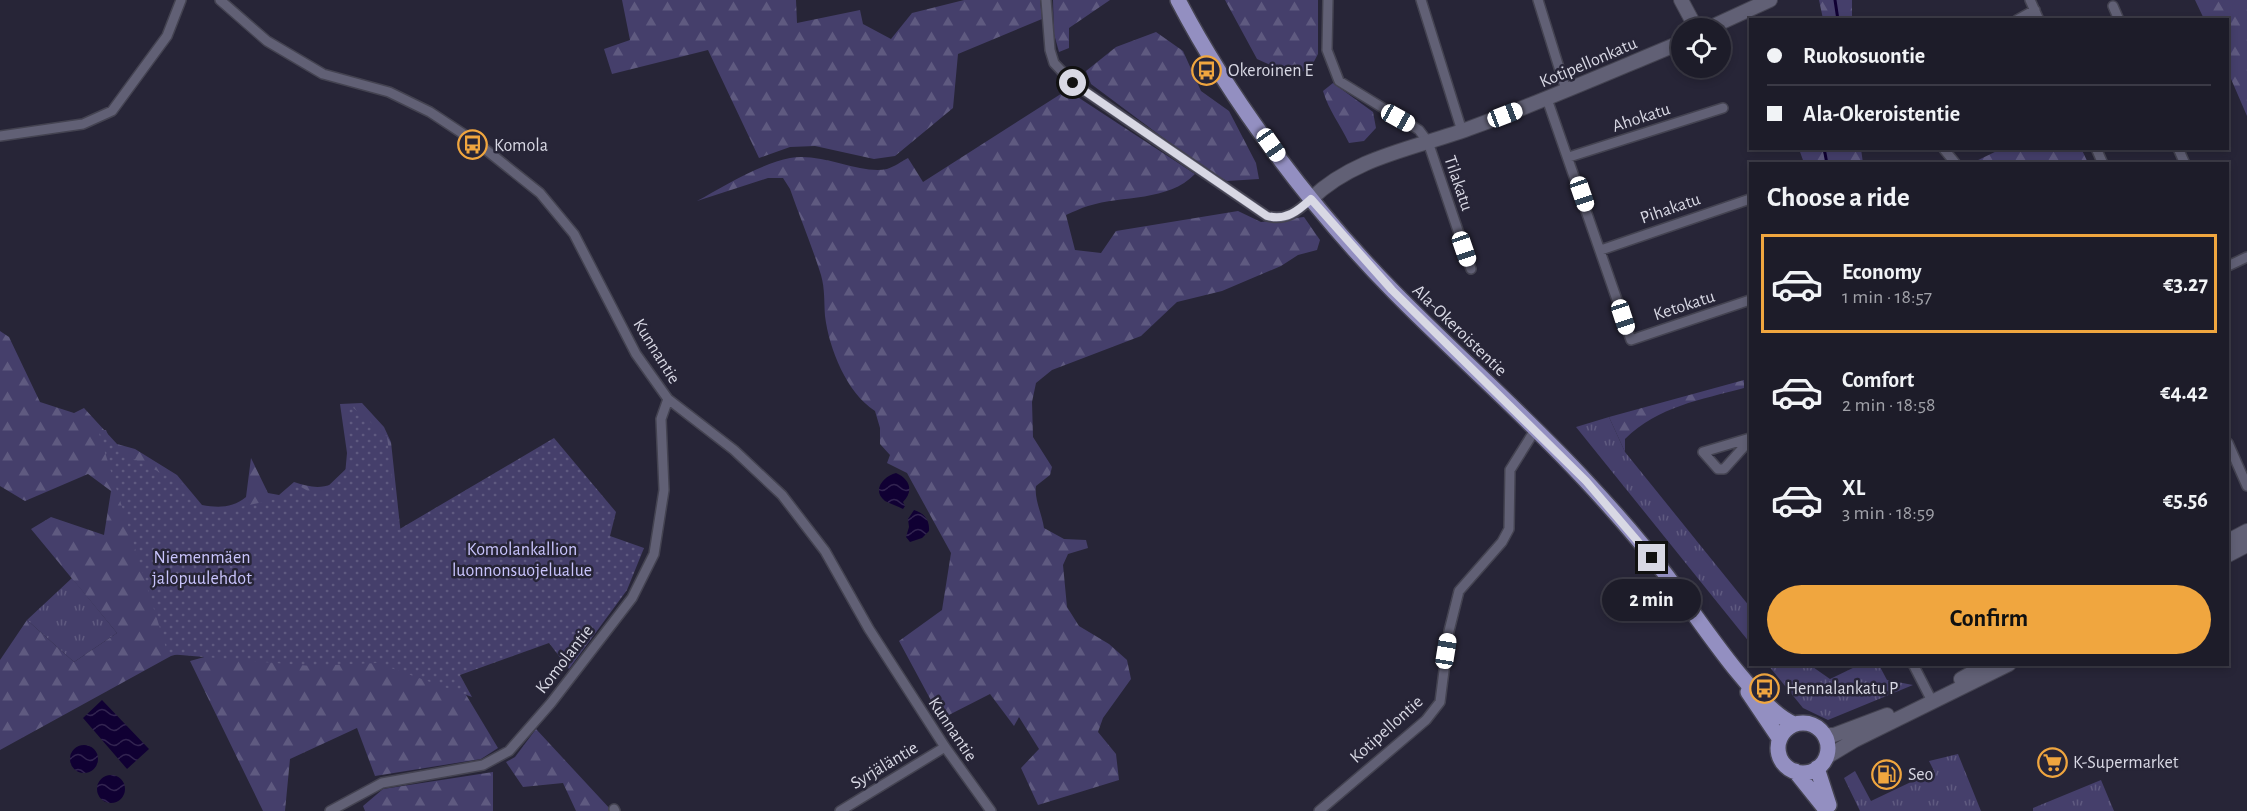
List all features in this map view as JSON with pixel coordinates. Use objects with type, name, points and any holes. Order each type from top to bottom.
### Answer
[{"type":"main road","name":"Ala-Okeroistentie","points":[[1178,0],[1220,71],[1311,199],[1392,290],[1586,481],[1634,537],[1737,670],[1771,707],[1794,724]]},
{"type":"main road","name":"Ala-Okeroistentie","points":[[1737,670],[1758,710],[1779,738]]},
{"type":"main road","points":[[1827,811],[1795,771],[1781,761],[1778,753],[1779,738],[1783,731],[1794,724],[1809,723],[1824,735],[1828,744],[1821,763],[1831,811]]},
{"type":"main road","points":[[1795,771],[1806,772],[1821,763]]},
{"type":"street","points":[[0,136],[83,124],[112,111],[167,36],[181,0]]},
{"type":"street","points":[[1046,0],[1050,50],[1054,63],[1073,83],[1267,216],[1277,219],[1288,216],[1311,199]]},
{"type":"street","points":[[1328,0],[1327,50],[1339,81],[1419,130],[1428,142]]},
{"type":"street","points":[[1421,0],[1462,131]]},
{"type":"street","points":[[1538,0],[1566,90]]},
{"type":"street","points":[[1681,0],[1691,18]]},
{"type":"street","points":[[1731,18],[1770,0]]},
{"type":"street","points":[[2030,0],[2038,18]]},
{"type":"street","name":"Kunnantie","points":[[225,1],[267,41],[323,74],[389,92],[430,112],[480,145],[540,193],[574,234],[636,354],[668,399],[734,450],[782,495],[825,551],[869,629],[945,747],[991,811]]},
{"type":"street","points":[[2113,6],[2118,18]]},
{"type":"street","points":[[2021,18],[2035,10]]},
{"type":"street","name":"Kotipellonkatu","points":[[1311,199],[1326,184],[1350,170],[1547,99],[1671,47]]},
{"type":"street","name":"Ketokatu","points":[[1547,99],[1631,340],[1749,300]]},
{"type":"street","name":"Ahokatu","points":[[1569,157],[1723,108]]},
{"type":"street","name":"Tilakatu","points":[[1428,142],[1471,269]]},
{"type":"street","points":[[1945,150],[1954,162]]},
{"type":"street","name":"Pihakatu","points":[[1601,250],[1749,199]]},
{"type":"street","points":[[2229,262],[2247,257]]},
{"type":"street","name":"Komolantie","points":[[330,811],[382,783],[483,765],[509,751],[551,703],[632,598],[654,554],[664,490],[661,419],[668,399]]},
{"type":"street","name":"Kotipellontie","points":[[1319,811],[1426,720],[1440,702],[1449,631],[1459,591],[1502,542],[1509,529],[1510,470],[1535,430]]},
{"type":"street","points":[[1749,439],[1703,452],[1718,469],[1724,469],[1749,440]]},
{"type":"street","points":[[2229,445],[2247,486]]},
{"type":"street","points":[[2229,540],[2247,531]]},
{"type":"street","points":[[2229,554],[2247,545]]},
{"type":"street","points":[[1914,666],[1931,699]]},
{"type":"street","points":[[1821,763],[1855,740],[1931,699],[1985,666]]},
{"type":"street","points":[[1824,735],[1862,726],[1931,699],[2005,666]]},
{"type":"street","name":"Syrjäläntie","points":[[840,811],[945,747]]},
{"type":"green space","points":[[622,0],[796,0],[797,23],[860,10],[863,24],[891,39],[912,13],[964,0],[1040,0],[1042,19],[958,54],[953,108],[895,156],[874,159],[815,146],[790,147],[759,158],[708,50],[612,74],[604,49],[630,40]]},
{"type":"green space","points":[[1053,0],[1110,0],[1069,28],[1069,48],[1059,52],[1054,34]]},
{"type":"green space","points":[[1225,0],[1318,0],[1318,54],[1310,69],[1292,75],[1257,59]]},
{"type":"green space","points":[[1819,0],[1852,0],[1852,18],[1823,18]]},
{"type":"green space","points":[[2195,0],[2247,0],[2247,116],[2229,74],[2229,18],[2204,18]]},
{"type":"green space","points":[[1156,32],[1183,51],[1201,91],[1229,111],[1256,163],[1259,179],[1227,181],[1209,172],[1091,84],[1086,71],[1116,47]]},
{"type":"green space","points":[[1333,83],[1373,112],[1376,128],[1364,141],[1349,143],[1331,111],[1323,91]]},
{"type":"green space","points":[[1067,90],[1195,174],[1184,183],[1159,194],[1102,203],[1066,215],[1075,250],[1101,253],[1116,231],[1238,211],[1261,222],[1304,217],[1320,240],[1317,250],[1298,255],[1281,266],[1222,291],[1177,302],[1141,336],[1052,370],[1036,383],[1032,402],[1033,437],[1052,467],[1050,475],[1036,486],[1036,496],[1044,528],[1064,539],[1086,540],[1088,548],[1068,554],[1063,565],[1067,607],[1079,626],[1109,644],[1127,660],[1131,679],[1103,718],[1098,732],[1116,754],[1119,780],[1038,805],[1021,768],[1039,749],[1019,717],[1014,726],[990,694],[941,719],[899,641],[942,610],[951,553],[907,473],[887,463],[890,455],[880,444],[880,428],[875,411],[865,403],[848,382],[835,356],[827,329],[821,275],[790,189],[783,178],[768,178],[697,201],[755,170],[790,158],[815,158],[877,170],[890,168],[908,158],[923,182]]},
{"type":"green space","points":[[1799,150],[1861,150],[1863,162],[1804,162]]},
{"type":"green space","points":[[1999,150],[2082,150],[2088,162],[1974,162]]},
{"type":"green space","name":"Niemenmäen jalopuulehdot","points":[[0,331],[9,337],[40,402],[74,413],[84,408],[117,444],[135,449],[177,475],[202,505],[225,506],[246,497],[251,458],[268,493],[279,495],[294,482],[321,487],[339,480],[345,475],[347,453],[340,404],[362,403],[384,427],[391,442],[407,591],[171,656],[0,750],[0,660],[27,620],[74,662],[117,633],[31,529],[51,517],[104,535],[111,491],[88,474],[25,501],[0,486]]},
{"type":"green space","points":[[1744,380],[1744,388],[1681,406],[1652,419],[1625,439],[1625,452],[1609,417]]},
{"type":"green space","points":[[347,406],[351,406],[387,436],[398,530],[554,438],[616,512],[610,536],[644,548],[627,590],[569,669],[549,643],[460,675],[472,697],[377,663],[312,666],[168,654],[98,430],[106,430],[114,449],[183,484],[197,506],[206,509],[231,509],[281,498],[296,484],[308,491],[323,491],[349,466]]},
{"type":"green space","points":[[1609,417],[1625,452],[1749,606],[1749,642],[1576,427]]},
{"type":"green space","points":[[72,578],[117,633],[74,662],[27,620]]},
{"type":"green space","points":[[409,600],[498,748],[481,759],[375,776],[357,728],[290,759],[285,811],[263,811],[190,661]]},
{"type":"green space","points":[[1769,666],[1811,666],[1830,679],[1857,666],[1880,666],[1887,680],[1913,685],[1828,720],[1803,708]]},
{"type":"green space","points":[[536,729],[612,811],[576,811],[563,783],[523,787],[506,762],[515,757]]},
{"type":"green space","points":[[1958,754],[1981,811],[1860,811],[1844,778],[1855,771],[1871,801],[1934,771],[1929,761]]},
{"type":"green space","points":[[493,772],[493,811],[365,811],[363,806],[383,789]]},
{"type":"green space","points":[[2101,780],[2114,811],[2033,811],[2033,808]]},
{"type":"water","points":[[896,473],[905,479],[909,486],[909,494],[903,502],[905,506],[903,509],[885,501],[879,492],[884,480]]},
{"type":"water","points":[[914,510],[926,518],[929,531],[922,538],[910,542],[906,537],[909,527],[908,519]]},
{"type":"water","points":[[102,700],[149,749],[127,769],[83,718]]},
{"type":"water","points":[[84,745],[94,749],[98,759],[94,769],[84,773],[74,769],[70,759],[74,749]]},
{"type":"water","points":[[111,775],[121,779],[125,789],[121,799],[111,803],[101,799],[97,789],[101,779]]},
{"type":"waterway","points":[[1835,0],[1838,18]]},
{"type":"waterway","points":[[1824,150],[1827,162]]},
{"type":"place","name":"Okeroinen E","points":[[1207,70]]},
{"type":"place","name":"Komola","points":[[473,145]]},
{"type":"place","name":"Hennalankatu P","points":[[1765,688]]},
{"type":"place","name":"K-Supermarket","points":[[2052,762]]},
{"type":"place","name":"Seo","points":[[1887,774]]},
{"type":"route","points":[[1073,83],[1267,216],[1277,219],[1288,216],[1298,211],[1311,199],[1351,246],[1431,330],[1586,481],[1652,558]]},
{"type":"park label","name":"Komolankallion luonnonsuojelualue","points":[[522,559]]}]
